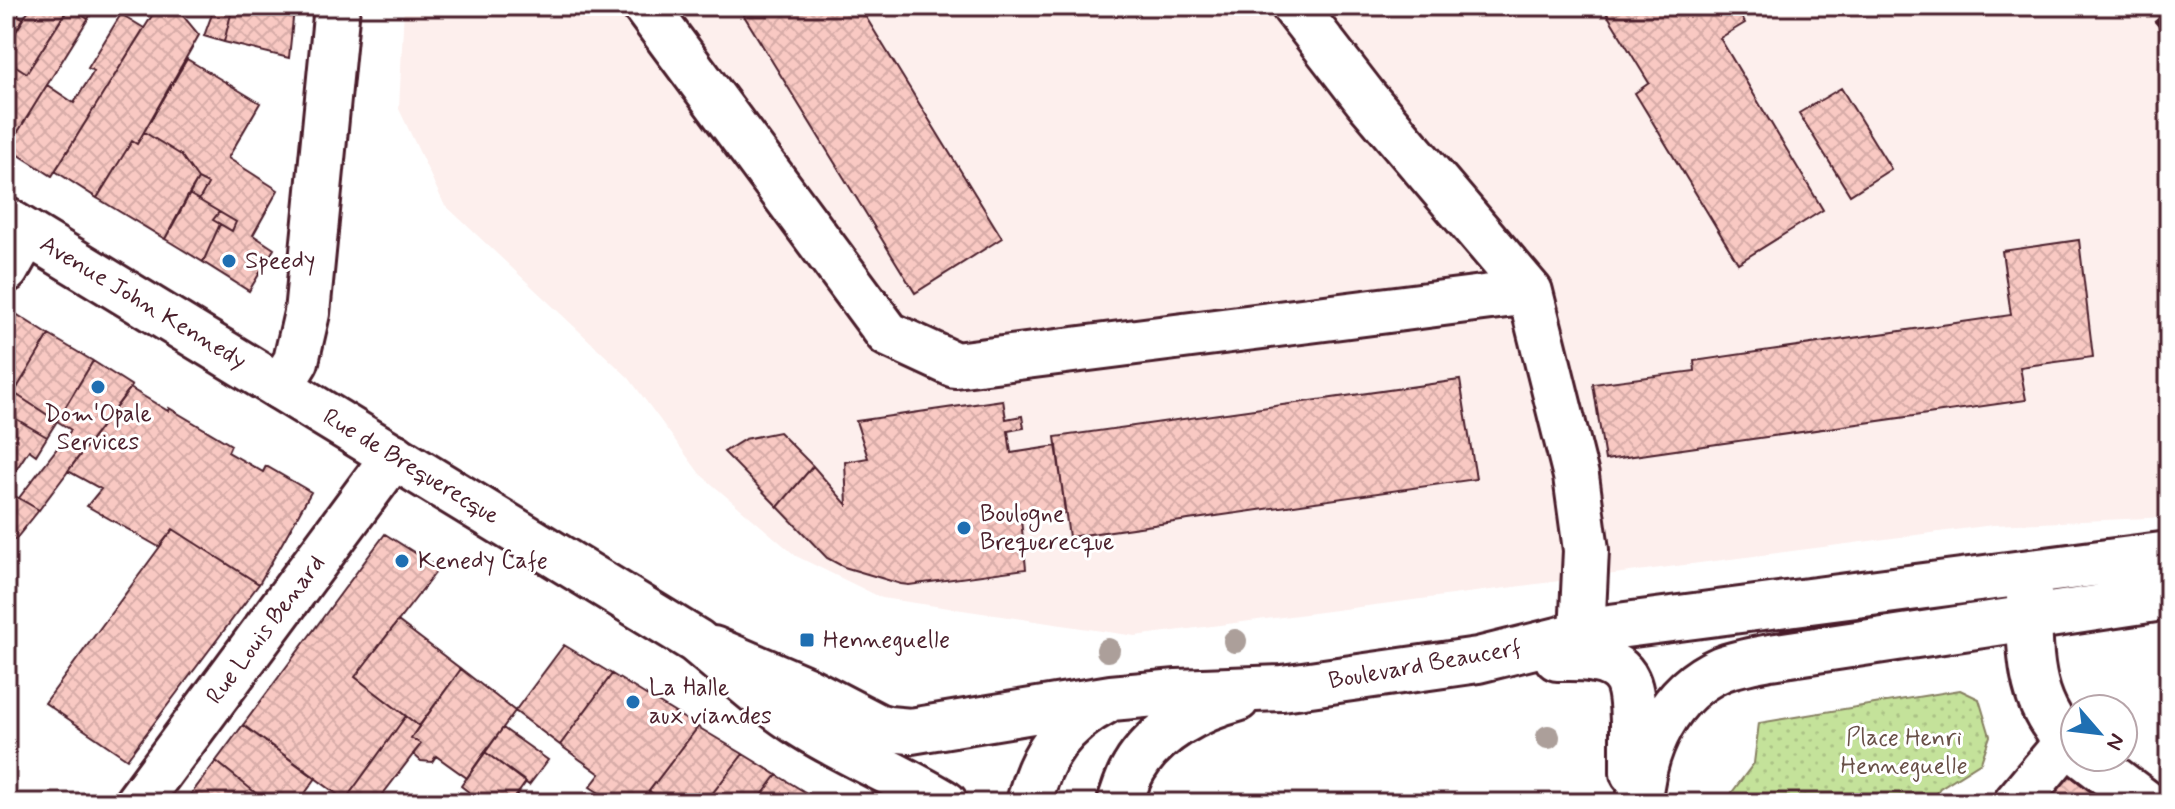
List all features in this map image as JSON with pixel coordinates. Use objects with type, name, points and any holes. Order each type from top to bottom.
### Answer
[{"type":"street","points":[[280,387],[296,361],[307,313],[337,6]]},
{"type":"street","points":[[645,6],[888,334],[955,365],[1530,292]]},
{"type":"street","points":[[1294,6],[1366,99],[1530,292],[1576,476],[1586,550],[1583,646],[1596,660],[1615,667],[1632,689],[1637,803]]},
{"type":"street","points":[[6,270],[17,227]]},
{"type":"street","name":"Avenue John Kennedy","points":[[17,227],[280,387]]},
{"type":"street","name":"Rue de Brequerecque","points":[[280,387],[696,641],[762,697],[802,725],[945,803]]},
{"type":"street","name":"Rue Louis Benard","points":[[137,803],[394,456]]},
{"type":"street","points":[[1583,646],[1610,627],[2169,554]]},
{"type":"street","points":[[2029,573],[2029,619],[2035,685],[2046,715],[2059,730]]},
{"type":"street","points":[[1637,803],[1646,759],[1662,723],[1688,690],[1722,669],[1770,657],[2169,597]]},
{"type":"street","name":"Boulevard Beaucerf","points":[[696,641],[888,729],[927,729],[1111,698],[1282,688],[1583,646]]},
{"type":"street","points":[[1120,803],[1126,783],[1141,756],[1171,729],[1188,718],[1229,701],[1282,688]]},
{"type":"street","points":[[1029,803],[1039,771],[1056,741],[1089,710],[1111,698]]},
{"type":"street","points":[[2016,803],[2059,764]]},
{"type":"street","points":[[2107,773],[2146,803]]},
{"type":"shaded area","points":[[404,6],[2169,6],[2169,517],[1993,525],[1135,636],[882,598],[796,556],[700,474],[629,378],[444,204],[399,109]]},
{"type":"green space","name":"Place Henri Henneguelle","points":[[1960,690],[1979,699],[1990,736],[1981,762],[1940,788],[1929,803],[1724,803],[1754,763],[1759,723]]},
{"type":"building","points":[[31,6],[70,6],[27,73],[6,60],[6,47]]},
{"type":"building","points":[[70,6],[96,6],[88,19]]},
{"type":"building","points":[[158,6],[175,6],[199,35],[137,144],[132,141],[97,198],[55,171]]},
{"type":"building","points":[[215,6],[233,6],[224,42],[204,36]]},
{"type":"building","points":[[233,6],[282,6],[294,9],[289,58],[224,42]]},
{"type":"building","points":[[738,6],[859,6],[1002,238],[915,293]]},
{"type":"building","points":[[1602,6],[1735,6],[1745,23],[1720,38],[1823,210],[1738,263],[1635,93],[1649,83]]},
{"type":"building","points":[[6,7],[24,19],[6,47]]},
{"type":"building","points":[[69,7],[88,19],[8,148],[6,60],[27,73]]},
{"type":"building","points":[[121,14],[144,28],[52,176],[8,148],[47,85],[74,103],[94,71],[88,68]]},
{"type":"building","points":[[187,59],[260,103],[228,158],[278,190],[253,235],[274,249],[249,291],[203,262],[220,224],[232,231],[236,222],[199,200],[208,184],[198,179],[181,155],[144,132]]},
{"type":"building","points":[[1841,88],[1891,169],[1850,195],[1799,113]]},
{"type":"building","points":[[144,132],[181,155],[198,179],[165,239],[97,198],[132,141],[137,144]]},
{"type":"building","points":[[198,179],[208,184],[199,200],[189,194]]},
{"type":"building","points":[[189,194],[219,212],[213,220],[220,224],[203,262],[165,239]]},
{"type":"building","points":[[219,212],[236,222],[232,231],[213,220]]},
{"type":"building","points":[[2079,240],[2093,357],[2020,367],[2026,400],[1605,460],[1593,384],[1695,371],[1694,361],[2011,315],[2002,251]]},
{"type":"building","points":[[13,312],[49,335],[14,393],[6,389],[6,313]]},
{"type":"building","points":[[49,335],[93,361],[57,421],[14,393]]},
{"type":"building","points":[[93,361],[132,386],[39,510],[19,498],[71,430],[57,421]]},
{"type":"building","points":[[1460,380],[1476,479],[1069,537],[1055,437]]},
{"type":"building","points":[[130,388],[231,445],[228,452],[263,472],[266,466],[311,492],[259,584],[173,529],[159,547],[87,506],[101,489],[68,471]]},
{"type":"building","points":[[14,393],[57,421],[47,437],[6,413],[6,406]]},
{"type":"building","points":[[1003,400],[1006,419],[1022,416],[1024,428],[1008,431],[1011,453],[1057,446],[1065,513],[1021,519],[1026,569],[901,584],[844,567],[827,558],[778,507],[813,466],[847,505],[845,462],[868,458],[856,421]]},
{"type":"building","points":[[6,413],[47,437],[36,455],[29,450],[6,485]]},
{"type":"building","points":[[779,432],[813,466],[778,507],[724,452],[745,439]]},
{"type":"building","points":[[8,492],[39,510],[15,540],[6,534]]},
{"type":"building","points":[[173,529],[259,584],[127,759],[45,703]]},
{"type":"building","points":[[385,534],[439,568],[355,677],[406,716],[345,800],[243,725]]},
{"type":"building","points":[[398,621],[461,669],[419,726],[355,677]]},
{"type":"building","points":[[564,645],[612,674],[560,745],[515,711]]},
{"type":"building","points":[[461,669],[515,711],[467,778],[436,756],[432,762],[421,761],[413,754],[421,744],[411,738]]},
{"type":"building","points":[[612,674],[698,727],[640,803],[615,803],[590,787],[600,774],[560,745]]},
{"type":"building","points":[[406,716],[419,726],[411,738],[421,744],[376,803],[343,803]]},
{"type":"building","points":[[243,725],[316,778],[298,803],[268,803],[216,761]]},
{"type":"building","points":[[698,727],[743,754],[705,803],[668,803],[649,791]]},
{"type":"building","points":[[503,728],[548,760],[529,785],[485,752]]},
{"type":"building","points":[[485,752],[526,782],[511,803],[483,803],[461,786]]},
{"type":"building","points":[[743,754],[777,775],[756,803],[705,803]]},
{"type":"building","points":[[216,761],[268,803],[188,803],[186,801]]},
{"type":"building","points":[[777,775],[823,803],[756,803]]},
{"type":"building","points":[[2069,775],[2105,803],[2046,803]]},
{"type":"railway","points":[[2144,6],[2169,35]]},
{"type":"place","name":"Speedy","points":[[229,261]]},
{"type":"place","name":"Dom'Opale Services","points":[[98,387]]},
{"type":"place","name":"Boulogne Brequerecque","points":[[964,528]]},
{"type":"place","name":"Kenedy Cafe","points":[[402,561]]},
{"type":"place","name":"Henneguelle","points":[[807,640]]},
{"type":"place","name":"La Halle aux viandes","points":[[633,702]]}]
